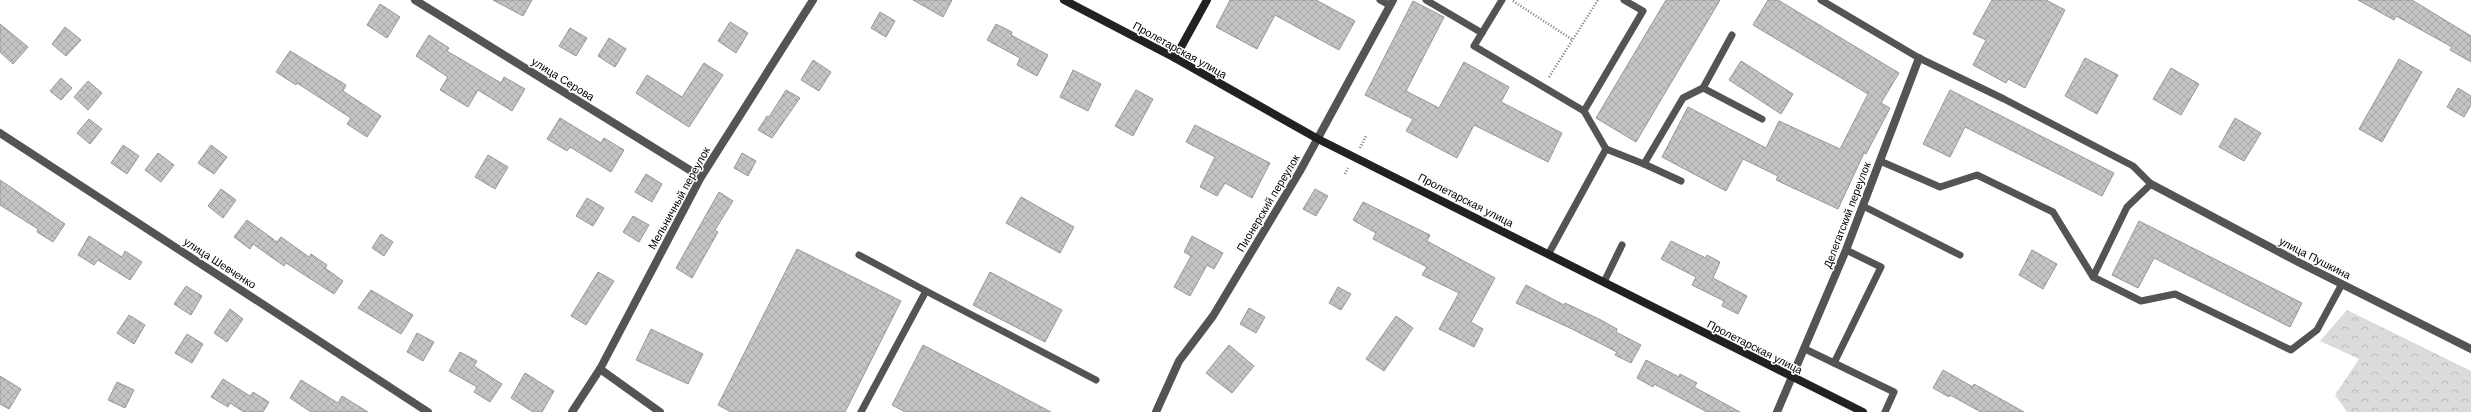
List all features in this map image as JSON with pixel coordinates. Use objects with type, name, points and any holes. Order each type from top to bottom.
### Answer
[{"type":"main road","name":"Пролетарская улица","points":[[1064,0],[1174,58],[1318,139],[1549,253],[1791,378],[1863,412]]},
{"type":"main road","points":[[1174,58],[1207,0]]},
{"type":"street","name":"улица Серова","points":[[415,0],[701,177]]},
{"type":"street","name":"Мельничный переулок","points":[[572,412],[600,369],[701,177],[813,0]]},
{"type":"street","name":"Пионерский переулок","points":[[1156,412],[1179,361],[1213,316],[1318,139],[1391,2]]},
{"type":"street","name":"Делегатский переулок","points":[[1791,378],[1805,349],[1846,250],[1919,58]]},
{"type":"street","name":"улица Шевченко","points":[[0,133],[428,412]]},
{"type":"street","name":"улица Пушкина","points":[[2151,184],[2342,284],[2471,349]]},
{"type":"street","points":[[600,369],[660,412]]},
{"type":"street","points":[[1777,412],[1791,378]]},
{"type":"lane","points":[[1380,0],[1391,2]]},
{"type":"lane","points":[[1426,0],[1482,33]]},
{"type":"lane","points":[[1502,0],[1474,46],[1584,111],[1606,149],[1681,181]]},
{"type":"lane","points":[[1584,111],[1643,11],[1624,0]]},
{"type":"lane","points":[[1821,0],[1919,58],[2004,99],[2133,166],[2151,184],[2127,206],[2093,277]]},
{"type":"lane","points":[[1644,164],[1683,98],[1703,88],[1732,35]]},
{"type":"lane","points":[[1703,88],[1762,119]]},
{"type":"lane","points":[[1549,253],[1606,149]]},
{"type":"lane","points":[[1880,161],[1940,187],[1977,174],[2053,212],[2093,277],[2141,301],[2175,294],[2291,350],[2317,330],[2342,284]]},
{"type":"lane","points":[[1863,206],[1960,255]]},
{"type":"lane","points":[[1604,282],[1622,245]]},
{"type":"lane","points":[[1834,363],[1881,267],[1846,250]]},
{"type":"lane","points":[[859,255],[1096,380]]},
{"type":"lane","points":[[861,412],[926,291]]},
{"type":"lane","points":[[1805,349],[1894,392],[1885,412]]},
{"type":"path","points":[[1512,0],[1573,40]]},
{"type":"path","points":[[1543,86],[1598,0]]},
{"type":"green space","points":[[2347,310],[2471,371],[2471,412],[2347,412],[2335,395],[2359,359],[2320,341]]},
{"type":"building","points":[[493,0],[532,0],[523,16]]},
{"type":"building","points":[[913,0],[952,0],[943,17]]},
{"type":"building","points":[[1230,0],[1316,0],[1355,21],[1339,50],[1275,15],[1257,49],[1216,27]]},
{"type":"building","points":[[1666,0],[1720,0],[1636,142],[1596,118]]},
{"type":"building","points":[[1768,0],[1778,0],[1899,73],[1881,103],[1890,108],[1866,154],[1864,153],[1838,209],[1776,180],[1778,176],[1743,159],[1726,191],[1662,157],[1688,107],[1766,148],[1779,121],[1840,149],[1868,94],[1753,25]]},
{"type":"building","points":[[1992,0],[2046,0],[2065,10],[2025,88],[2008,79],[2006,83],[1973,65],[1986,40],[1973,34]]},
{"type":"building","points":[[2358,0],[2412,0],[2471,36],[2471,62],[2450,50],[2452,47],[2396,16],[2394,20]]},
{"type":"building","points":[[1413,1],[1444,17],[1406,91],[1439,108],[1464,62],[1509,87],[1501,102],[1562,133],[1548,162],[1474,125],[1457,158],[1406,131],[1413,119],[1365,95]]},
{"type":"building","points":[[380,4],[400,17],[387,38],[367,25]]},
{"type":"building","points":[[880,12],[895,21],[886,37],[871,28]]},
{"type":"building","points":[[730,22],[748,33],[736,53],[718,41]]},
{"type":"building","points":[[0,24],[28,47],[13,64],[0,52]]},
{"type":"building","points":[[996,24],[1012,32],[1011,35],[1048,55],[1037,76],[1017,65],[1020,58],[987,40]]},
{"type":"building","points":[[65,27],[81,40],[66,56],[52,44]]},
{"type":"building","points":[[570,28],[587,38],[576,56],[559,46]]},
{"type":"building","points":[[429,35],[449,48],[447,51],[501,83],[504,77],[525,89],[512,111],[478,90],[468,107],[440,90],[448,77],[416,56]]},
{"type":"building","points":[[609,38],[626,49],[615,67],[598,56]]},
{"type":"building","points":[[290,51],[346,85],[343,91],[381,116],[367,137],[347,124],[351,118],[297,83],[296,85],[276,72]]},
{"type":"building","points":[[2085,58],[2118,75],[2097,114],[2065,96]]},
{"type":"building","points":[[2399,59],[2422,72],[2382,142],[2359,129]]},
{"type":"building","points":[[813,60],[831,72],[819,91],[801,80]]},
{"type":"building","points":[[1741,61],[1793,94],[1781,114],[1729,80]]},
{"type":"building","points":[[704,63],[723,75],[689,127],[636,93],[647,75],[682,97]]},
{"type":"building","points":[[2171,68],[2199,84],[2181,115],[2153,99]]},
{"type":"building","points":[[1073,70],[1101,84],[1088,111],[1060,97]]},
{"type":"building","points":[[61,78],[72,88],[61,100],[50,91]]},
{"type":"building","points":[[88,81],[102,93],[88,110],[74,97]]},
{"type":"building","points":[[2458,88],[2471,96],[2471,105],[2464,117],[2447,107]]},
{"type":"building","points":[[786,90],[800,98],[772,138],[758,130],[767,116],[769,117]]},
{"type":"building","points":[[1136,90],[1153,99],[1133,136],[1115,126]]},
{"type":"building","points":[[1950,90],[2114,173],[2102,196],[1965,127],[1950,157],[1923,144]]},
{"type":"building","points":[[560,118],[601,143],[604,138],[624,150],[611,172],[570,147],[567,151],[547,139]]},
{"type":"building","points":[[2235,118],[2261,133],[2244,161],[2219,147]]},
{"type":"building","points":[[89,119],[102,129],[90,144],[77,133]]},
{"type":"building","points":[[1195,125],[1270,163],[1252,198],[1225,183],[1217,196],[1200,187],[1215,157],[1186,142]]},
{"type":"building","points":[[123,145],[139,156],[127,174],[111,163]]},
{"type":"building","points":[[211,145],[227,157],[214,174],[198,163]]},
{"type":"building","points":[[158,153],[174,165],[161,182],[145,170]]},
{"type":"building","points":[[742,153],[756,161],[748,176],[734,168]]},
{"type":"building","points":[[488,155],[508,167],[495,189],[475,177]]},
{"type":"building","points":[[646,174],[662,184],[652,202],[635,192]]},
{"type":"building","points":[[0,180],[65,224],[53,242],[37,232],[38,229],[0,205]]},
{"type":"building","points":[[221,189],[236,200],[223,218],[208,206]]},
{"type":"building","points":[[1315,189],[1328,196],[1316,216],[1303,209]]},
{"type":"building","points":[[719,192],[733,201],[715,230],[718,232],[692,278],[676,268]]},
{"type":"building","points":[[1021,197],[1074,227],[1060,253],[1006,223]]},
{"type":"building","points":[[587,198],[604,208],[593,226],[576,216]]},
{"type":"building","points":[[1363,202],[1430,235],[1427,241],[1495,278],[1471,322],[1483,329],[1474,347],[1439,329],[1459,293],[1422,275],[1427,267],[1373,239],[1376,233],[1353,220]]},
{"type":"building","points":[[633,216],[649,225],[639,242],[623,232]]},
{"type":"building","points":[[247,220],[277,242],[281,237],[309,257],[311,254],[327,265],[325,268],[343,281],[334,294],[286,263],[284,266],[253,244],[250,249],[234,237]]},
{"type":"building","points":[[2139,221],[2302,303],[2290,327],[2154,258],[2138,288],[2112,275]]},
{"type":"building","points":[[381,234],[393,242],[384,256],[372,248]]},
{"type":"building","points":[[89,236],[122,257],[125,251],[142,262],[130,280],[98,260],[94,265],[78,255]]},
{"type":"building","points":[[1192,236],[1223,253],[1214,269],[1207,265],[1190,296],[1174,287],[1191,256],[1184,252]]},
{"type":"building","points":[[1671,241],[1706,258],[1707,255],[1720,262],[1713,278],[1747,296],[1738,314],[1722,306],[1724,301],[1692,285],[1696,277],[1661,259]]},
{"type":"building","points":[[797,249],[901,301],[845,412],[731,412],[718,405]]},
{"type":"building","points":[[2032,250],[2057,264],[2043,289],[2019,275]]},
{"type":"building","points":[[598,272],[614,281],[586,325],[571,316]]},
{"type":"building","points":[[990,272],[1062,310],[1045,342],[973,305]]},
{"type":"building","points":[[1526,285],[1564,305],[1565,303],[1601,320],[1617,329],[1616,332],[1641,345],[1631,363],[1615,355],[1617,352],[1516,303]]},
{"type":"building","points":[[186,286],[202,296],[191,315],[174,304]]},
{"type":"building","points":[[1338,287],[1351,294],[1341,310],[1329,303]]},
{"type":"building","points":[[371,290],[413,315],[401,334],[358,308]]},
{"type":"building","points":[[1249,308],[1265,317],[1256,333],[1240,324]]},
{"type":"building","points":[[230,309],[243,319],[227,342],[214,333]]},
{"type":"building","points":[[129,315],[145,325],[134,344],[117,333]]},
{"type":"building","points":[[1396,316],[1413,328],[1384,371],[1366,359]]},
{"type":"building","points":[[651,329],[703,354],[688,384],[636,360]]},
{"type":"building","points":[[417,333],[434,342],[423,361],[407,352]]},
{"type":"building","points":[[187,334],[203,344],[192,363],[175,353]]},
{"type":"building","points":[[923,345],[1051,412],[905,412],[892,405]]},
{"type":"building","points":[[1229,345],[1254,366],[1232,393],[1206,373]]},
{"type":"building","points":[[460,352],[477,361],[474,366],[502,384],[490,402],[474,392],[477,387],[449,371]]},
{"type":"building","points":[[1646,360],[1679,377],[1680,374],[1697,383],[1694,387],[1740,412],[1707,412],[1654,384],[1653,387],[1637,378]]},
{"type":"building","points":[[1943,370],[1973,387],[1974,384],[2024,412],[1981,412],[1950,395],[1949,397],[1933,388]]},
{"type":"building","points":[[525,373],[554,391],[542,412],[533,412],[511,398]]},
{"type":"building","points":[[0,376],[21,389],[9,409],[0,404]]},
{"type":"building","points":[[223,379],[250,396],[253,392],[269,402],[263,412],[244,412],[230,403],[228,407],[211,397]]},
{"type":"building","points":[[301,380],[338,403],[342,396],[368,412],[311,412],[290,398]]},
{"type":"building","points":[[117,382],[134,390],[125,408],[108,400]]}]
